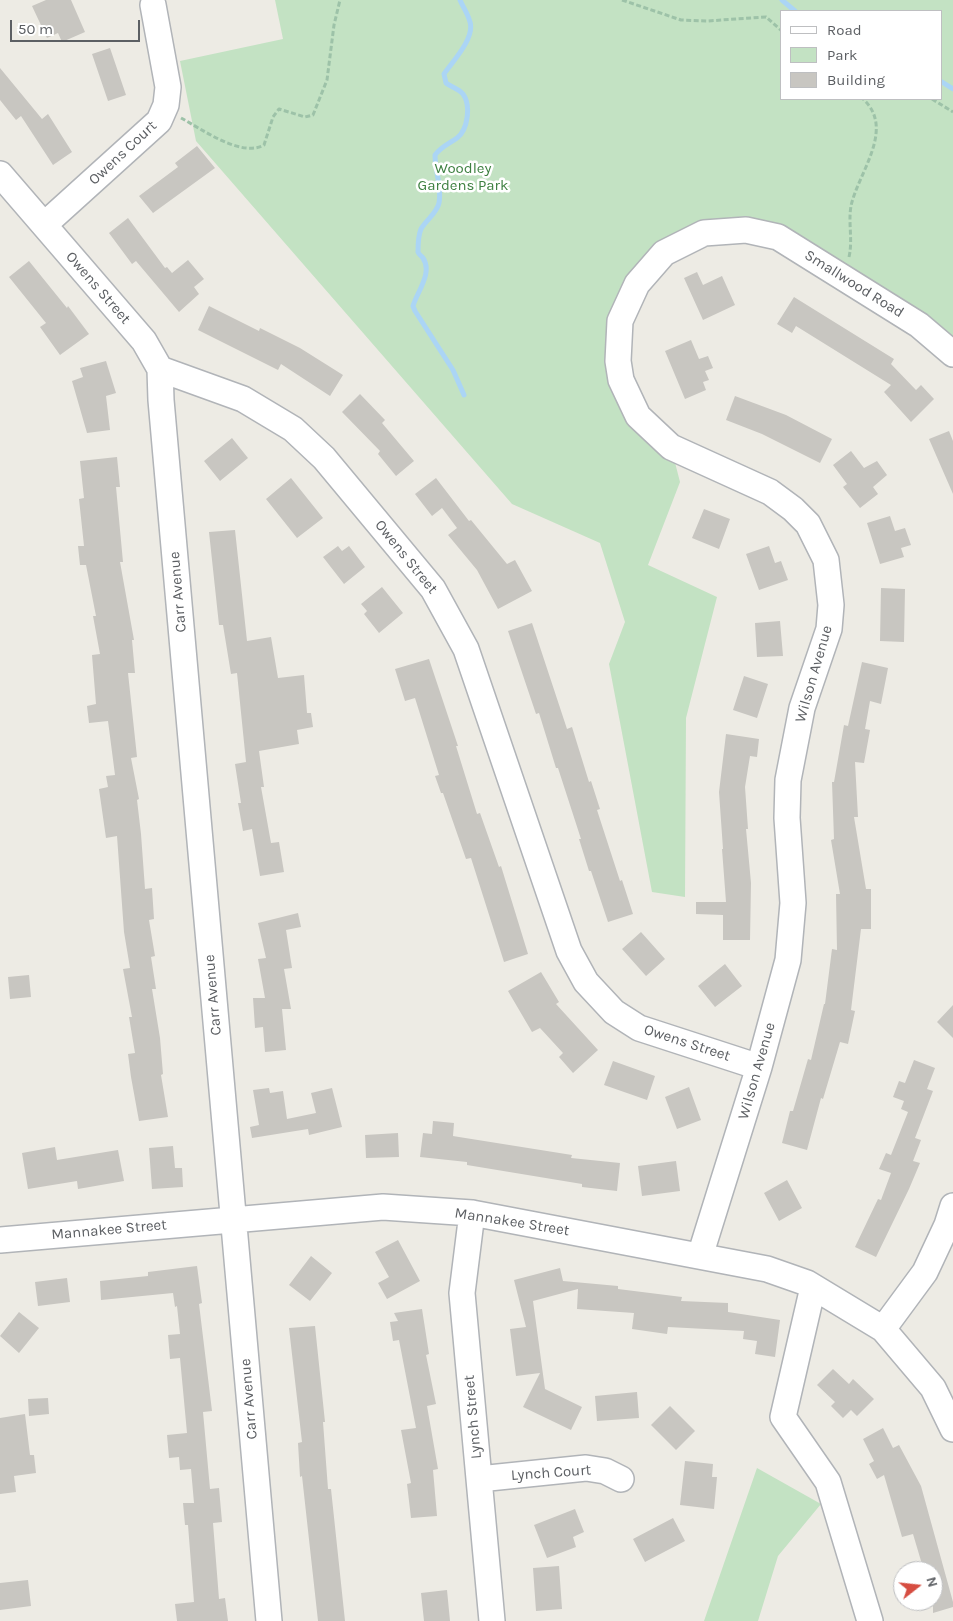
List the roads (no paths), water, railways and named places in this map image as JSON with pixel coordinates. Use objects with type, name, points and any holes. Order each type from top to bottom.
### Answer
[{"type":"street","name":"Owens Court","points":[[44,225],[159,121],[166,105],[168,86],[153,5]]},
{"type":"street","name":"Owens Street","points":[[0,174],[144,342],[160,369],[243,399],[293,429],[324,458],[433,589],[466,649],[570,951],[586,982],[614,1012],[639,1028],[759,1067]]},
{"type":"street","name":"Smallwood Road","points":[[746,230],[778,237],[919,325],[953,354]]},
{"type":"street","name":"Wilson Avenue","points":[[700,1256],[759,1067],[788,960],[793,903],[787,818],[788,780],[802,708],[828,629],[831,605],[826,560],[808,524],[793,509],[770,492],[671,447],[638,416],[621,380],[618,361],[620,321],[637,284],[664,253],[704,233],[746,230]]},
{"type":"street","name":"Carr Avenue","points":[[160,369],[161,400],[269,1621]]},
{"type":"street","points":[[883,1329],[925,1272],[947,1225],[953,1206]]},
{"type":"street","name":"Mannakee Street","points":[[0,1240],[383,1207],[472,1213],[700,1256],[767,1270],[806,1283],[883,1329],[933,1388],[953,1429]]},
{"type":"street","name":"Lynch Street","points":[[472,1213],[462,1293],[492,1621]]},
{"type":"street","points":[[813,1287],[782,1417],[828,1482],[870,1621]]},
{"type":"street","name":"Lynch Court","points":[[479,1479],[586,1468],[605,1471],[621,1479]]},
{"type":"waterway","points":[[460,0],[467,13],[471,28],[462,49],[444,74],[446,83],[463,94],[468,111],[466,123],[461,134],[440,149],[435,155],[440,191],[439,203],[419,235],[418,252],[426,264],[426,270],[413,306],[453,370],[464,395]]},
{"type":"waterway","points":[[782,0],[794,10]]},
{"type":"waterway","points":[[943,83],[953,89]]},
{"type":"park label","name":"Woodley Gardens Park","points":[[463,178]]}]
